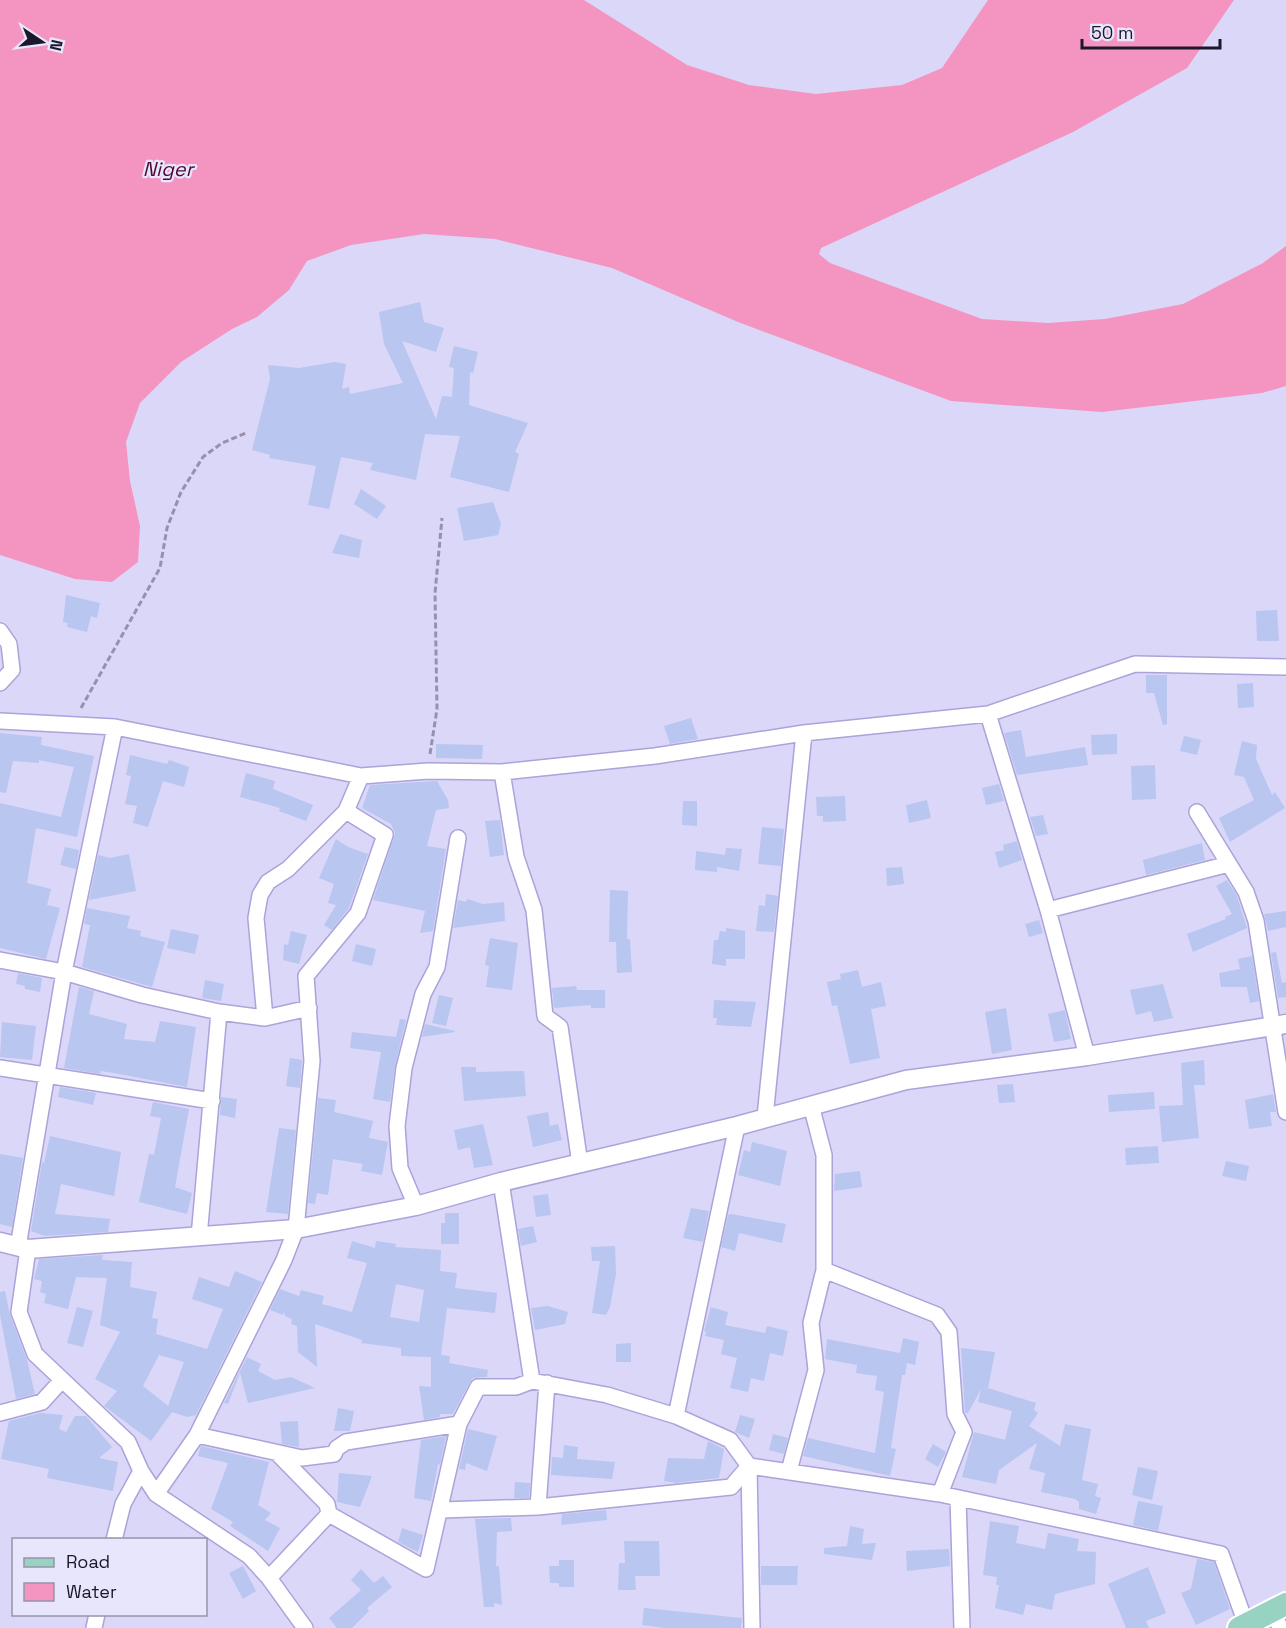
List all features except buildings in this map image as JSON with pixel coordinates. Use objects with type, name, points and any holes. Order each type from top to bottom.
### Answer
[{"type":"main road","points":[[1242,1626],[1279,1614]]},
{"type":"street","points":[[0,632],[9,644],[12,670],[0,683]]},
{"type":"street","points":[[0,721],[115,728],[361,776],[428,771],[502,772],[655,756],[804,733],[988,714],[1135,664],[1286,667]]},
{"type":"street","points":[[988,714],[1048,910],[1087,1056]]},
{"type":"street","points":[[115,728],[64,972],[48,1075],[15,1246],[19,1312],[35,1354],[128,1442],[141,1471],[156,1494],[249,1556],[269,1578],[305,1628]]},
{"type":"street","points":[[765,1117],[804,733]]},
{"type":"street","points":[[502,772],[516,857],[534,910],[545,1016],[560,1027],[580,1164]]},
{"type":"street","points":[[265,1018],[256,918],[260,895],[268,882],[288,869],[346,811],[361,776]]},
{"type":"street","points":[[156,1494],[197,1435],[284,1260],[296,1229],[311,1072],[306,976],[358,914],[385,835],[346,811]]},
{"type":"street","points":[[1197,812],[1246,892],[1256,921],[1280,1025],[1286,1112]]},
{"type":"street","points":[[416,1206],[400,1168],[397,1126],[404,1068],[423,994],[436,967],[458,838]]},
{"type":"street","points":[[1048,910],[1229,864]]},
{"type":"street","points":[[0,960],[64,972],[142,995],[219,1012],[265,1018],[309,1008]]},
{"type":"street","points":[[199,1237],[219,1012]]},
{"type":"street","points":[[15,1246],[199,1237],[296,1229],[416,1206],[501,1182],[737,1126],[906,1080],[1087,1056],[1280,1025]]},
{"type":"street","points":[[0,1068],[212,1101]]},
{"type":"street","points":[[789,1471],[816,1370],[811,1323],[824,1270],[824,1155],[811,1105]]},
{"type":"street","points":[[676,1416],[737,1126]]},
{"type":"street","points":[[501,1182],[539,1382],[538,1507]]},
{"type":"street","points":[[824,1270],[937,1315],[949,1332],[955,1414],[964,1432],[940,1494]]},
{"type":"street","points":[[0,1413],[42,1402],[62,1380]]},
{"type":"street","points":[[279,1455],[327,1504],[329,1514],[426,1569],[459,1424],[478,1387],[516,1387],[539,1382],[607,1395],[676,1416],[730,1440],[749,1466],[752,1628]]},
{"type":"street","points":[[197,1435],[279,1455],[302,1458],[334,1454],[346,1442],[380,1434],[459,1424]]},
{"type":"street","points":[[749,1466],[940,1494],[1221,1554],[1242,1626]]},
{"type":"street","points":[[441,1510],[538,1507],[731,1487],[749,1466]]},
{"type":"street","points":[[114,1538],[123,1504],[141,1471]]},
{"type":"street","points":[[958,1498],[962,1628]]},
{"type":"street","points":[[269,1578],[329,1514]]},
{"type":"path","points":[[72,725],[160,568],[167,528],[181,492],[203,457],[222,443],[246,433]]},
{"type":"path","points":[[428,771],[437,709],[435,593],[442,519]]},
{"type":"water","name":"Niger","points":[[0,0],[584,0],[687,65],[749,85],[816,94],[902,85],[942,68],[988,0],[1234,0],[1187,68],[1073,132],[821,248],[819,254],[830,263],[982,319],[1048,323],[1105,319],[1183,304],[1263,263],[1286,246],[1286,386],[1262,393],[1102,412],[951,401],[738,322],[612,268],[495,239],[424,234],[351,245],[307,261],[289,290],[257,317],[232,329],[181,362],[140,403],[126,442],[130,481],[140,526],[138,562],[112,582],[75,579],[0,555]]}]
